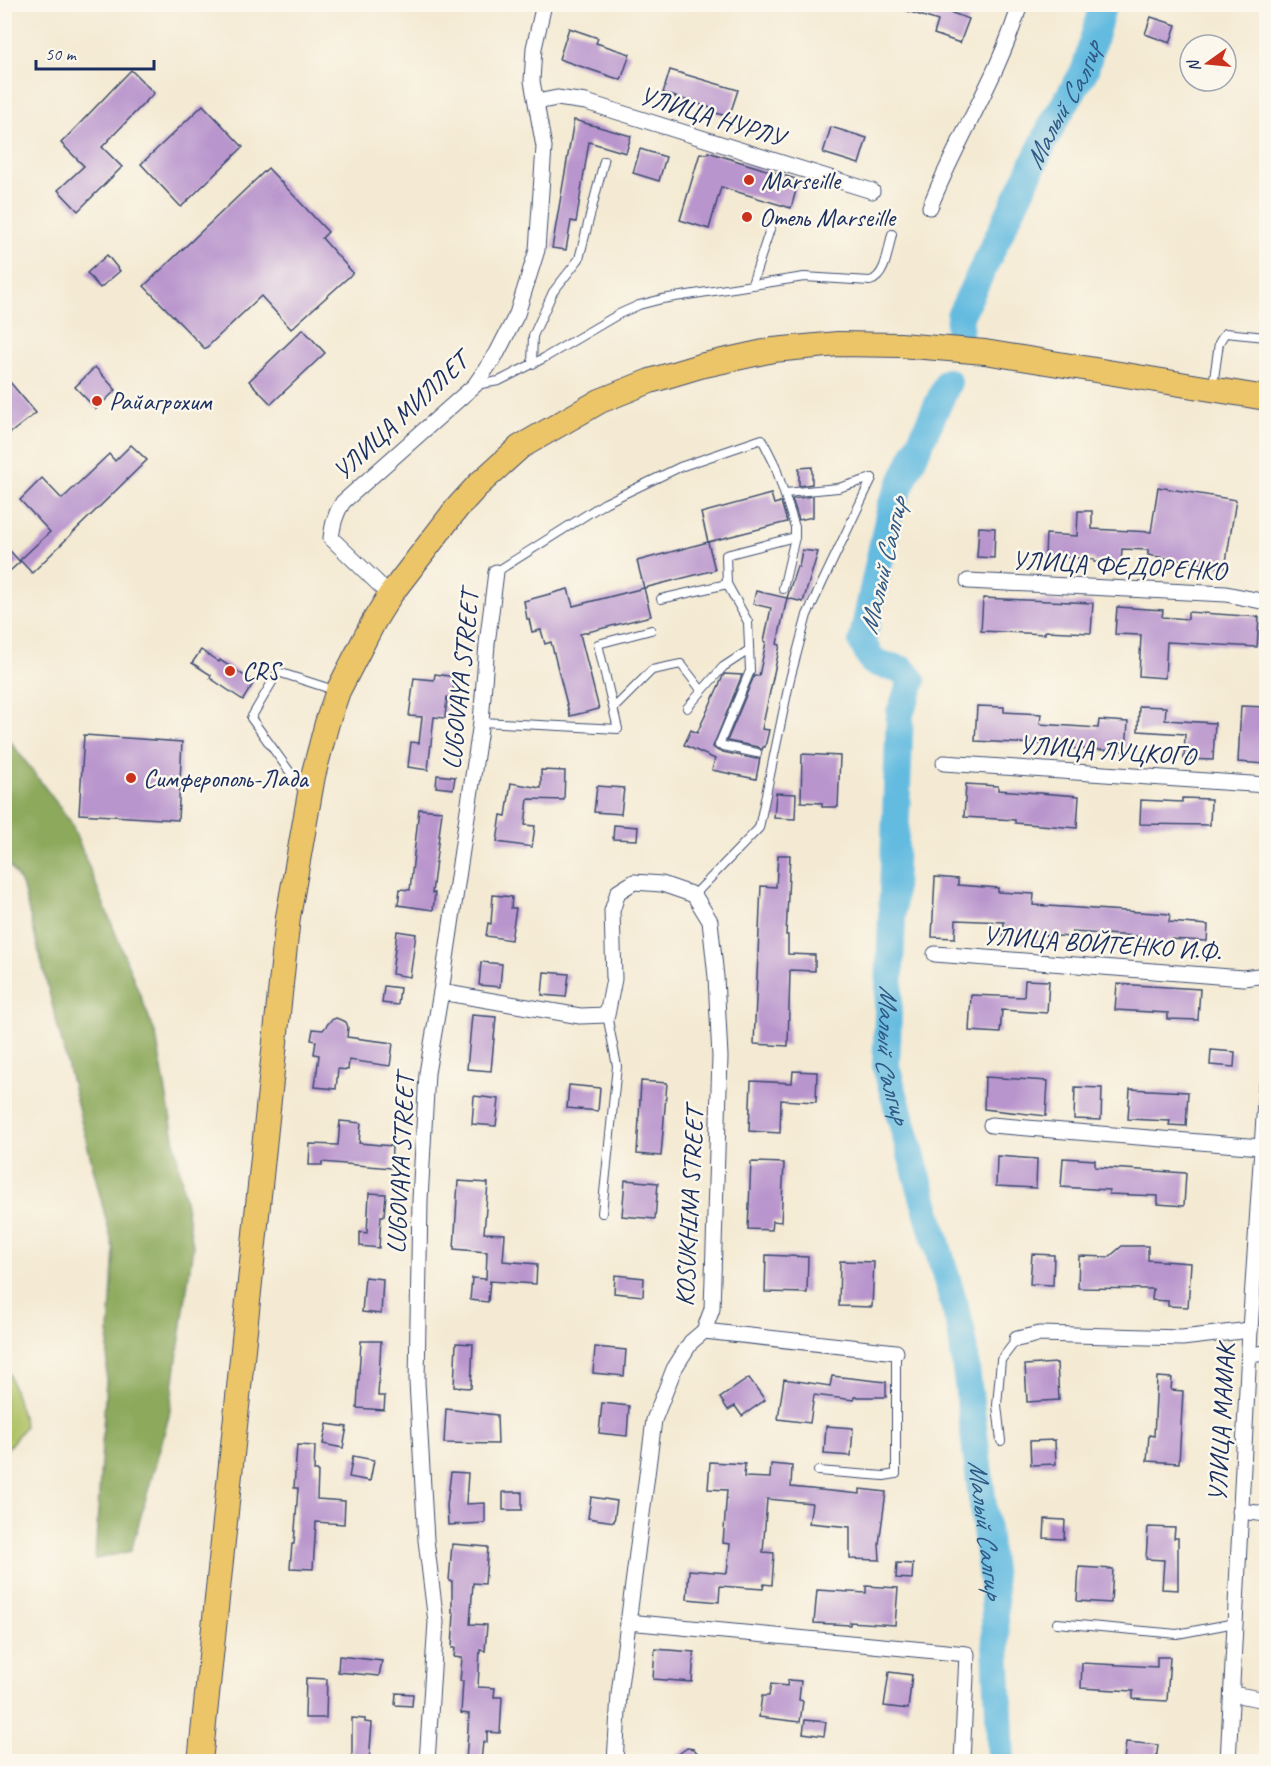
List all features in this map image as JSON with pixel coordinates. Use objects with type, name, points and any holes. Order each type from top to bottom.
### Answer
[{"type":"main road","points":[[200,1761],[288,917],[308,798],[320,747],[338,691],[390,595],[457,508],[478,485],[520,447],[600,401],[650,381],[700,366],[773,350],[838,344],[900,345],[985,352],[1266,399]]},
{"type":"street","name":"УЛИЦА МИЛЛЕТ","points":[[390,595],[331,538],[336,512],[343,502],[476,385],[497,353],[517,314],[537,250],[544,147],[532,81],[534,48],[544,4]]},
{"type":"street","points":[[930,207],[941,179],[1011,35],[1020,5]]},
{"type":"street","name":"УЛИЦА НУРЛУ","points":[[537,102],[557,98],[586,102],[872,191]]},
{"type":"street","name":"LUGOVAYA STREET","points":[[427,1761],[436,1622],[426,1540],[417,1382],[420,1212],[427,1072],[481,722],[496,572]]},
{"type":"street","name":"УЛИЦА ФЕДОРЕНКО","points":[[968,581],[1226,594],[1266,602]]},
{"type":"street","name":"УЛИЦА ЛУЦКОГО","points":[[944,763],[1266,785]]},
{"type":"street","points":[[441,992],[579,1016],[607,1015],[614,979],[612,911],[618,892],[634,882],[662,884],[694,895]]},
{"type":"street","name":"KOSUKHINA STREET","points":[[615,1761],[619,1694],[654,1420],[674,1369],[690,1342],[704,1331],[712,1308],[720,1057],[716,978],[710,921],[694,895]]},
{"type":"street","name":"УЛИЦА ВОЙТЕНКО И.Ф.","points":[[935,954],[1243,978],[1266,975]]},
{"type":"street","name":"УЛИЦА МАМАК","points":[[1228,1761],[1250,1330],[1266,1087]]},
{"type":"street","points":[[992,1125],[1261,1147]]},
{"type":"street","points":[[1017,1339],[1039,1334],[1182,1338],[1250,1330]]},
{"type":"street","points":[[704,1331],[896,1352]]},
{"type":"street","points":[[1249,1355],[1266,1353]]},
{"type":"street","points":[[1240,1511],[1266,1514]]},
{"type":"street","points":[[628,1622],[967,1653],[962,1761]]},
{"type":"street","points":[[1232,1694],[1266,1700]]},
{"type":"lane","points":[[532,364],[533,336],[553,292],[579,259],[604,161]]},
{"type":"lane","points":[[752,284],[772,223]]},
{"type":"lane","points":[[476,385],[499,381],[639,305],[662,299],[804,277],[870,281],[876,279],[881,274],[892,234]]},
{"type":"lane","points":[[1212,390],[1219,343],[1225,333],[1266,337]]},
{"type":"lane","points":[[496,572],[605,503],[680,467],[762,439],[776,465],[795,527],[795,537],[783,589]]},
{"type":"lane","points":[[694,895],[759,828],[790,679],[807,615],[872,478],[838,488],[785,492]]},
{"type":"lane","points":[[757,753],[719,745],[750,671],[748,622],[727,584],[726,555],[795,537]]},
{"type":"lane","points":[[661,599],[727,584]]},
{"type":"lane","points":[[481,722],[618,729],[598,644],[651,630]]},
{"type":"lane","points":[[687,708],[723,667],[749,650]]},
{"type":"lane","points":[[614,708],[652,670],[681,664],[702,691]]},
{"type":"lane","points":[[308,798],[251,718],[278,672],[338,691]]},
{"type":"lane","points":[[602,1213],[617,1066],[607,1015]]},
{"type":"lane","points":[[1001,1442],[997,1405],[1001,1360],[1017,1339]]},
{"type":"lane","points":[[818,1471],[884,1476],[896,1473],[896,1352]]},
{"type":"lane","points":[[1057,1623],[1177,1634],[1235,1623]]},
{"type":"green space","points":[[4,733],[71,822],[156,1035],[193,1246],[169,1416],[131,1551],[95,1559],[114,1251],[22,884],[5,859]]},
{"type":"green space","points":[[4,1357],[25,1426],[5,1452],[4,1452]]},
{"type":"building","points":[[896,4],[927,4],[969,19],[960,43],[934,34],[938,21],[895,7]]},
{"type":"building","points":[[1151,17],[1176,25],[1170,43],[1145,34]]},
{"type":"building","points":[[569,28],[598,38],[596,43],[630,54],[621,80],[559,59]]},
{"type":"building","points":[[131,70],[154,93],[102,147],[122,167],[78,211],[58,190],[84,166],[61,143]]},
{"type":"building","points":[[670,70],[738,90],[729,117],[710,111],[711,108],[663,93]]},
{"type":"building","points":[[203,105],[243,147],[181,207],[141,164]]},
{"type":"building","points":[[574,120],[631,136],[626,153],[589,142],[576,222],[571,221],[566,250],[552,248]]},
{"type":"building","points":[[831,127],[867,138],[859,164],[823,153]]},
{"type":"building","points":[[640,149],[666,157],[659,181],[633,173]]},
{"type":"building","name":"Marseille","points":[[708,152],[799,180],[791,208],[721,187],[709,229],[680,220],[700,153],[707,154]]},
{"type":"building","points":[[268,168],[328,232],[322,238],[353,273],[291,329],[261,296],[205,349],[144,286]]},
{"type":"building","points":[[107,255],[120,271],[100,288],[87,273]]},
{"type":"building","points":[[303,329],[325,353],[271,404],[249,381]]},
{"type":"building","points":[[95,367],[116,390],[96,409],[75,387]]},
{"type":"building","points":[[4,375],[36,413],[4,438]]},
{"type":"building","points":[[131,445],[147,460],[32,573],[20,560],[50,532],[20,500],[42,478],[62,499],[109,454],[115,461]]},
{"type":"building","points":[[812,467],[812,484],[799,486],[799,468]]},
{"type":"building","points":[[1158,487],[1236,500],[1225,568],[1148,555],[1148,550],[1122,549],[1121,563],[1045,556],[1046,534],[1077,536],[1078,511],[1092,511],[1092,529],[1151,532]]},
{"type":"building","points":[[771,494],[774,504],[781,502],[787,522],[708,542],[701,513]]},
{"type":"building","points":[[813,496],[813,517],[799,520],[792,499]]},
{"type":"building","points":[[979,527],[995,528],[994,558],[977,557]]},
{"type":"building","points":[[708,542],[715,570],[644,588],[637,561]]},
{"type":"building","points":[[4,544],[20,562],[4,576]]},
{"type":"building","points":[[802,550],[818,552],[803,602],[787,598],[797,566],[799,567]]},
{"type":"building","points":[[644,588],[651,616],[580,634],[599,709],[570,716],[551,642],[545,644],[541,630],[532,632],[524,601],[568,589],[573,606]]},
{"type":"building","points":[[756,591],[787,598],[777,644],[780,645],[762,729],[769,730],[765,747],[762,750],[758,747],[727,741],[754,676],[759,676],[766,642],[764,641],[771,608],[753,604]]},
{"type":"building","points":[[983,598],[1093,603],[1091,633],[1045,631],[1045,634],[981,631]]},
{"type":"building","points":[[1117,607],[1163,610],[1162,617],[1188,619],[1188,612],[1259,617],[1257,647],[1167,642],[1165,678],[1139,676],[1141,635],[1115,634]]},
{"type":"building","points":[[201,650],[254,682],[243,700],[192,663]]},
{"type":"building","points":[[435,674],[455,677],[452,697],[447,697],[445,718],[434,717],[428,770],[408,767],[411,742],[419,743],[422,717],[409,716],[414,678],[434,680]]},
{"type":"building","points":[[724,674],[742,675],[713,747],[718,751],[760,758],[756,779],[712,770],[715,759],[684,745],[691,730],[697,733]]},
{"type":"building","points":[[977,706],[1004,707],[1004,712],[1041,714],[1040,724],[1098,728],[1099,720],[1128,722],[1126,751],[975,741]]},
{"type":"building","points":[[1139,706],[1166,707],[1165,720],[1215,723],[1213,760],[1184,759],[1185,734],[1138,731]]},
{"type":"building","points":[[1241,706],[1266,707],[1266,764],[1238,762]]},
{"type":"building","name":"Симферополь-Лада","points":[[84,735],[182,742],[178,820],[79,814]]},
{"type":"building","points":[[802,754],[840,756],[838,807],[822,807],[822,803],[801,802]]},
{"type":"building","points":[[541,770],[565,771],[564,800],[528,799],[525,825],[535,826],[532,847],[497,842],[501,815],[506,816],[511,783],[541,788]]},
{"type":"building","points":[[437,775],[455,777],[453,789],[436,787]]},
{"type":"building","points":[[966,784],[998,786],[998,790],[1079,796],[1077,828],[1015,823],[1015,820],[964,817]]},
{"type":"building","points":[[597,786],[624,788],[621,814],[594,812]]},
{"type":"building","points":[[776,793],[796,794],[795,819],[774,818]]},
{"type":"building","points":[[1182,798],[1211,799],[1210,825],[1140,824],[1141,800],[1182,802]]},
{"type":"building","points":[[419,809],[442,811],[432,893],[435,893],[433,910],[398,905],[400,889],[410,890]]},
{"type":"building","points":[[614,825],[638,827],[637,840],[613,839]]},
{"type":"building","points":[[778,855],[790,855],[786,935],[788,935],[788,954],[815,955],[815,971],[790,970],[788,1046],[754,1044],[761,886],[776,887]]},
{"type":"building","points":[[935,877],[958,879],[958,885],[998,888],[998,892],[1034,894],[1033,905],[1170,914],[1169,922],[1208,925],[1207,941],[1168,939],[1168,943],[1136,941],[1136,936],[1072,932],[1072,937],[1039,935],[1038,944],[1003,942],[1004,922],[956,920],[955,938],[932,937]]},
{"type":"building","points":[[493,895],[512,897],[511,908],[516,908],[511,940],[486,936],[488,923],[491,924]]},
{"type":"building","points":[[397,931],[416,934],[410,977],[392,974]]},
{"type":"building","points":[[481,962],[502,964],[500,987],[479,985]]},
{"type":"building","points":[[544,972],[569,974],[566,997],[542,995]]},
{"type":"building","points":[[1025,980],[1049,981],[1047,1013],[1002,1010],[1000,1033],[969,1031],[971,995],[1024,997]]},
{"type":"building","points":[[1117,984],[1200,989],[1198,1020],[1168,1019],[1168,1013],[1115,1010]]},
{"type":"building","points":[[384,986],[400,988],[398,1005],[382,1003]]},
{"type":"building","points":[[472,1015],[496,1017],[491,1071],[467,1069]]},
{"type":"building","points":[[336,1018],[346,1022],[347,1037],[393,1043],[390,1066],[349,1060],[348,1070],[338,1069],[336,1089],[315,1087],[319,1055],[314,1054],[316,1041],[311,1040],[313,1029],[323,1030],[331,1020]]},
{"type":"building","points":[[1211,1050],[1235,1052],[1234,1067],[1210,1065]]},
{"type":"building","points":[[793,1071],[817,1072],[816,1102],[781,1100],[780,1133],[749,1131],[751,1081],[792,1083]]},
{"type":"building","points":[[985,1077],[1048,1081],[1046,1116],[984,1109]]},
{"type":"building","points":[[641,1081],[667,1083],[661,1156],[637,1154]]},
{"type":"building","points":[[569,1085],[600,1088],[598,1111],[567,1108]]},
{"type":"building","points":[[1075,1087],[1102,1088],[1101,1120],[1074,1119]]},
{"type":"building","points":[[1130,1089],[1188,1092],[1186,1126],[1169,1125],[1170,1121],[1128,1119]]},
{"type":"building","points":[[474,1096],[499,1099],[496,1126],[472,1124]]},
{"type":"building","points":[[340,1121],[361,1123],[359,1143],[392,1146],[391,1168],[322,1162],[322,1165],[309,1165],[310,1144],[338,1145]]},
{"type":"building","points":[[997,1156],[1037,1159],[1036,1188],[996,1186]]},
{"type":"building","points":[[1063,1158],[1095,1160],[1095,1167],[1186,1173],[1184,1206],[1158,1204],[1158,1196],[1109,1194],[1109,1190],[1061,1187]]},
{"type":"building","points":[[751,1162],[784,1163],[781,1222],[773,1221],[772,1230],[748,1229]]},
{"type":"building","points":[[625,1180],[658,1183],[655,1219],[622,1216]]},
{"type":"building","points":[[458,1181],[488,1183],[484,1233],[505,1234],[503,1261],[537,1264],[536,1284],[490,1281],[488,1302],[470,1300],[472,1278],[486,1279],[487,1252],[454,1249]]},
{"type":"building","points":[[369,1193],[386,1194],[384,1216],[381,1216],[379,1248],[360,1246],[360,1232],[367,1233]]},
{"type":"building","points":[[1122,1246],[1148,1246],[1148,1260],[1191,1263],[1188,1307],[1168,1306],[1168,1301],[1152,1300],[1153,1289],[1078,1288],[1079,1256],[1109,1257]]},
{"type":"building","points":[[1032,1254],[1054,1255],[1053,1285],[1030,1284]]},
{"type":"building","points":[[766,1255],[808,1257],[807,1293],[765,1292]]},
{"type":"building","points":[[840,1261],[874,1262],[872,1307],[839,1306]]},
{"type":"building","points":[[615,1275],[644,1278],[643,1296],[614,1293]]},
{"type":"building","points":[[365,1277],[383,1279],[381,1314],[362,1312]]},
{"type":"building","points":[[361,1341],[381,1341],[378,1396],[385,1396],[384,1410],[357,1408]]},
{"type":"building","points":[[456,1343],[473,1344],[471,1388],[454,1387]]},
{"type":"building","points":[[595,1347],[626,1350],[624,1376],[593,1373]]},
{"type":"building","points":[[1057,1363],[1059,1400],[1027,1402],[1025,1365]]},
{"type":"building","points":[[832,1376],[886,1382],[886,1397],[854,1397],[854,1400],[814,1395],[810,1423],[778,1419],[784,1379],[830,1386]]},
{"type":"building","points":[[1157,1377],[1172,1378],[1171,1390],[1183,1391],[1179,1463],[1147,1461],[1149,1435],[1154,1436]]},
{"type":"building","points":[[749,1378],[765,1400],[742,1416],[735,1406],[728,1410],[720,1398]]},
{"type":"building","points":[[602,1403],[629,1406],[627,1436],[599,1433]]},
{"type":"building","points":[[446,1409],[497,1415],[498,1444],[444,1443]]},
{"type":"building","points":[[327,1424],[347,1427],[343,1448],[323,1444]]},
{"type":"building","points":[[826,1426],[853,1428],[851,1456],[824,1454]]},
{"type":"building","points":[[1055,1440],[1056,1464],[1031,1465],[1030,1441]]},
{"type":"building","points":[[297,1445],[315,1446],[314,1471],[318,1471],[317,1499],[345,1501],[344,1524],[316,1522],[313,1569],[290,1568],[298,1488],[294,1488]]},
{"type":"building","points":[[353,1456],[374,1460],[370,1481],[349,1477]]},
{"type":"building","points":[[710,1462],[745,1464],[744,1477],[770,1478],[771,1464],[792,1466],[791,1487],[860,1494],[860,1489],[886,1492],[879,1544],[880,1560],[850,1559],[850,1527],[809,1523],[812,1503],[767,1499],[763,1552],[774,1553],[772,1585],[764,1584],[763,1589],[720,1586],[719,1602],[687,1599],[689,1570],[727,1573],[730,1544],[723,1543],[727,1490],[708,1489]]},
{"type":"building","points":[[451,1472],[468,1473],[466,1504],[485,1503],[485,1523],[448,1525],[447,1505]]},
{"type":"building","points":[[503,1492],[522,1492],[522,1510],[503,1510]]},
{"type":"building","points":[[591,1497],[617,1501],[614,1522],[588,1518]]},
{"type":"building","points":[[1045,1519],[1065,1520],[1064,1539],[1044,1538]]},
{"type":"building","points":[[1148,1527],[1175,1528],[1174,1538],[1178,1538],[1178,1590],[1162,1589],[1164,1560],[1146,1559]]},
{"type":"building","points":[[452,1544],[488,1547],[485,1584],[473,1583],[470,1624],[487,1625],[485,1651],[480,1650],[478,1687],[495,1688],[494,1697],[502,1697],[500,1733],[487,1732],[487,1742],[483,1742],[481,1761],[466,1761],[469,1714],[461,1713],[462,1658],[454,1657],[455,1648],[452,1648],[454,1613],[452,1613],[452,1581],[449,1581]]},
{"type":"building","points":[[897,1563],[913,1564],[912,1579],[896,1578]]},
{"type":"building","points":[[1079,1567],[1113,1569],[1111,1603],[1077,1601]]},
{"type":"building","points":[[866,1586],[898,1588],[895,1625],[850,1622],[850,1625],[814,1623],[817,1590],[866,1593]]},
{"type":"building","points":[[655,1649],[694,1652],[692,1682],[653,1679]]},
{"type":"building","points":[[339,1656],[382,1661],[379,1676],[338,1672]]},
{"type":"building","points":[[1157,1657],[1170,1657],[1167,1701],[1133,1699],[1133,1691],[1081,1688],[1082,1663],[1157,1667]]},
{"type":"building","points":[[889,1672],[912,1675],[908,1709],[884,1706]]},
{"type":"building","points":[[306,1678],[327,1679],[326,1718],[305,1718]]},
{"type":"building","points":[[788,1680],[801,1681],[799,1700],[803,1701],[800,1722],[759,1717],[762,1696],[769,1696],[771,1684],[787,1686]]},
{"type":"building","points":[[396,1693],[413,1694],[412,1706],[395,1705]]},
{"type":"building","points":[[352,1718],[365,1719],[365,1722],[372,1723],[369,1761],[352,1761]]},
{"type":"building","points":[[805,1720],[826,1722],[824,1736],[803,1733]]},
{"type":"building","points":[[1126,1742],[1158,1745],[1156,1761],[1124,1761]]},
{"type":"building","points":[[687,1748],[694,1749],[704,1761],[669,1761]]},
{"type":"waterway","name":"Малый Салгир","points":[[959,333],[960,316],[1053,123],[1085,70],[1103,4]]},
{"type":"waterway","name":"Малый Салгир","points":[[948,382],[891,506],[862,642],[873,662],[903,670],[912,681],[900,713],[886,1067],[961,1329],[994,1594],[1001,1762]]},
{"type":"place","name":"Marseille","points":[[749,180]]},
{"type":"place","name":"Отель Marseille","points":[[747,217]]},
{"type":"place","name":"Райагрохим","points":[[97,401]]},
{"type":"place","name":"CRS","points":[[230,671]]},
{"type":"place","name":"Симферополь-Лада","points":[[131,778]]}]
